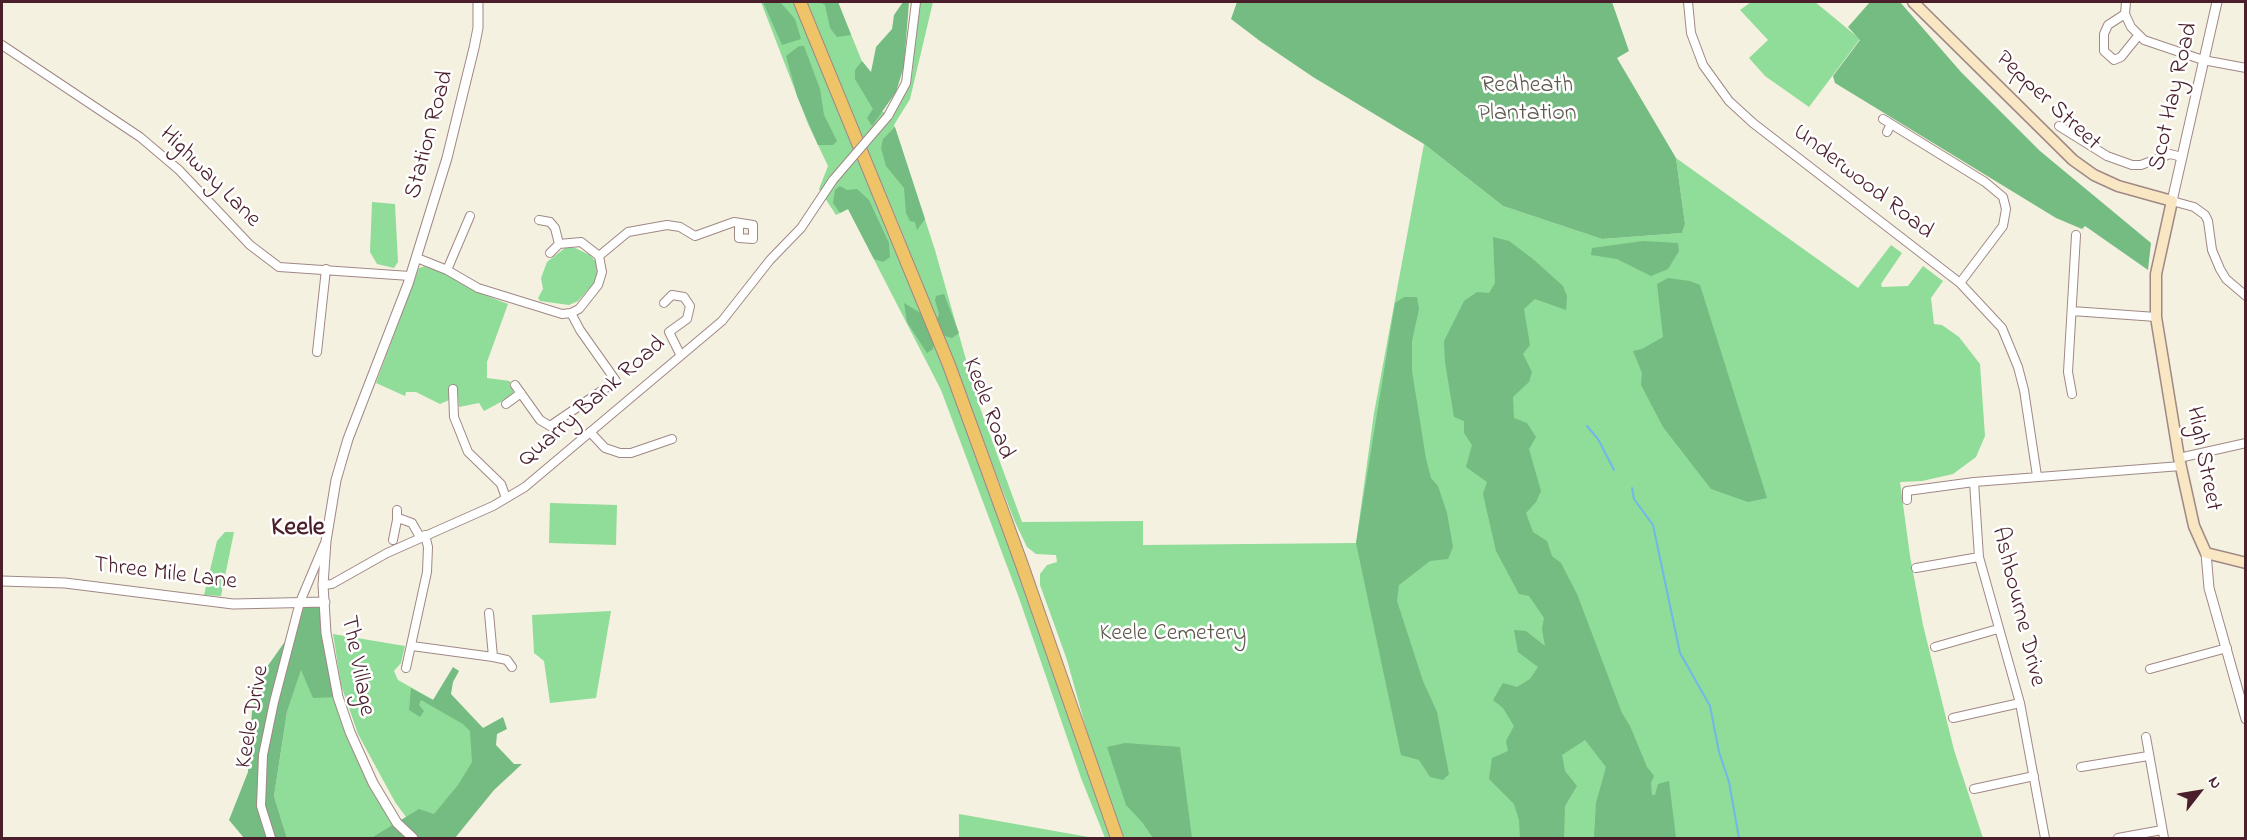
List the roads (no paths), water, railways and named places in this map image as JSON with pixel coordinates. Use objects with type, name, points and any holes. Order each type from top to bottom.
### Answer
[{"type":"main road","name":"Keele Road","points":[[800,2],[949,365],[1022,565],[1116,838]]},
{"type":"main road","name":"Pepper Street","points":[[1913,2],[2073,160],[2094,175],[2118,186],[2172,201]]},
{"type":"main road","name":"High Street","points":[[2172,201],[2156,274],[2156,317],[2180,462],[2194,526],[2206,553]]},
{"type":"main road","points":[[2206,553],[2246,563]]},
{"type":"street","name":"Station Road","points":[[410,276],[460,111],[478,28],[478,2]]},
{"type":"street","name":"Quarry Bank Road","points":[[323,585],[332,584],[423,536],[507,498],[525,487],[680,354],[722,321],[770,260],[801,228],[833,180],[888,116],[906,83],[916,2]]},
{"type":"street","name":"Underwood Road","points":[[1688,2],[1691,33],[1703,65],[1728,101],[1762,131],[1960,284],[2002,328],[2018,367],[2024,390],[2037,476]]},
{"type":"street","points":[[2126,2],[2125,14],[2138,36],[2203,60],[2246,68]]},
{"type":"street","name":"Scot Hay Road","points":[[2172,201],[2217,2]]},
{"type":"street","points":[[2125,14],[2108,25],[2104,34],[2104,51],[2114,60],[2121,57],[2138,36]]},
{"type":"street","name":"Highway Lane","points":[[2,45],[140,137],[179,170],[250,245],[279,267],[410,276]]},
{"type":"street","points":[[1883,119],[1985,182],[2003,197],[2006,209],[2003,226],[1960,284]]},
{"type":"street","points":[[1887,132],[1891,124]]},
{"type":"street","name":"Pepper Street","points":[[2059,126],[2107,156],[2132,165],[2141,165],[2170,154],[2182,157]]},
{"type":"street","points":[[2172,201],[2194,207],[2205,215],[2217,263],[2226,279],[2246,296]]},
{"type":"street","points":[[447,270],[470,216]]},
{"type":"street","points":[[539,220],[550,222],[555,228],[559,244]]},
{"type":"street","points":[[599,256],[628,232],[667,225],[680,227],[695,236],[734,222],[739,223]]},
{"type":"street","points":[[2072,393],[2068,372],[2076,235]]},
{"type":"street","points":[[417,258],[447,270],[478,288],[562,314],[571,313],[583,304],[598,285],[602,272],[599,256],[581,242],[559,244],[550,253]]},
{"type":"street","points":[[318,352],[326,269]]},
{"type":"street","name":"The Village","points":[[410,276],[348,439],[336,480],[326,541],[323,585],[329,655],[338,697],[363,761],[397,823],[413,838]]},
{"type":"street","points":[[664,303],[672,295],[684,297],[690,306],[687,320],[669,332],[680,354]]},
{"type":"street","points":[[2072,312],[2156,317]]},
{"type":"street","points":[[515,384],[540,420],[550,426],[616,381],[580,330],[571,313]]},
{"type":"street","points":[[2024,390],[2034,388]]},
{"type":"street","points":[[453,389],[454,417],[468,452],[501,484],[507,498]]},
{"type":"street","points":[[506,404],[521,393]]},
{"type":"street","points":[[590,432],[605,448],[620,453],[632,453],[672,439]]},
{"type":"street","points":[[1907,500],[1907,491],[1974,482],[2180,462],[2246,443]]},
{"type":"street","name":"Ashbourne Drive","points":[[1974,482],[1979,557],[2020,703],[2045,838]]},
{"type":"street","points":[[393,540],[397,510]]},
{"type":"street","points":[[397,520],[412,523],[423,536],[428,547],[427,572],[406,668]]},
{"type":"street","name":"The Village","points":[[300,603],[326,541]]},
{"type":"street","name":"High Street","points":[[2206,553],[2209,588],[2246,719]]},
{"type":"street","points":[[1916,568],[1979,557]]},
{"type":"street","name":"Three Mile Lane","points":[[2,581],[65,583],[233,604],[325,602]]},
{"type":"street","name":"Keele Drive","points":[[271,838],[261,806],[263,755],[274,702],[300,603]]},
{"type":"street","points":[[489,613],[492,657]]},
{"type":"street","points":[[1935,646],[1998,629]]},
{"type":"street","points":[[412,646],[423,652],[492,657],[511,662],[512,667]]},
{"type":"street","points":[[2150,669],[2227,648]]},
{"type":"street","points":[[1953,718],[2020,703]]},
{"type":"street","points":[[2118,838],[2163,834],[2146,737]]},
{"type":"street","points":[[2081,767],[2148,756]]},
{"type":"street","points":[[1974,789],[2034,777]]},
{"type":"waterway","points":[[1587,426],[1598,439],[1614,470]]},
{"type":"waterway","points":[[1632,488],[1634,499],[1653,525],[1680,653],[1710,706],[1719,752],[1729,782],[1739,838]]},
{"type":"district","name":"Keele","points":[[298,530]]},
{"type":"park label","name":"Redheath Plantation","points":[[1527,101]]},
{"type":"park label","name":"Keele Cemetery","points":[[1173,635]]}]
